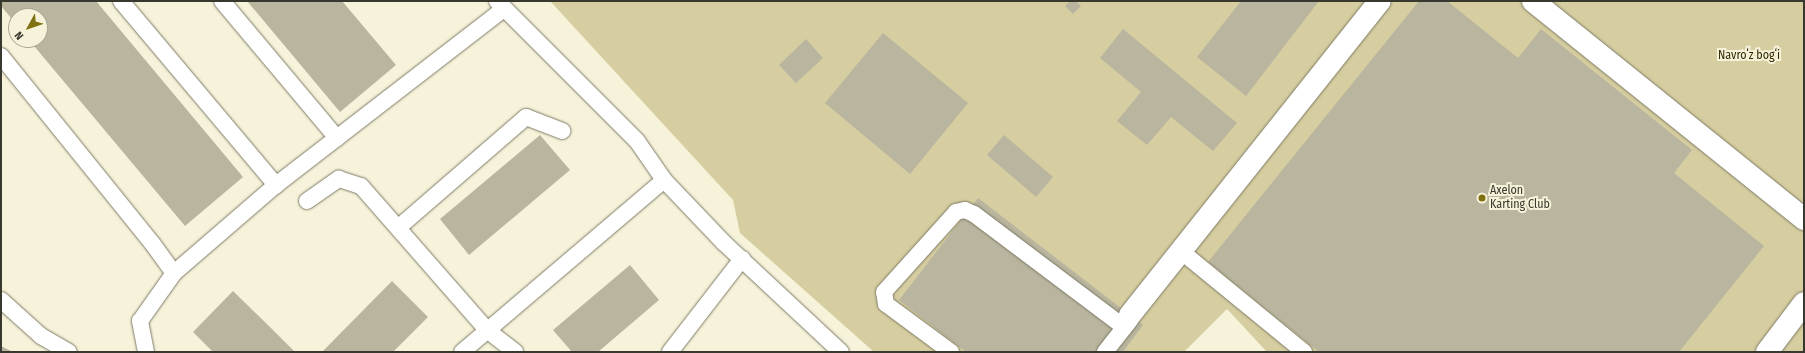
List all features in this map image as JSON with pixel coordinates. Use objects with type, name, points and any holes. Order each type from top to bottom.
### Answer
[{"type":"street","points":[[1127,321],[1183,253],[1380,1]]},
{"type":"street","points":[[1533,1],[1804,219]]},
{"type":"street","points":[[1767,352],[1804,303]]},
{"type":"lane","points":[[121,1],[276,185]]},
{"type":"lane","points":[[222,1],[337,138]]},
{"type":"lane","points":[[146,352],[140,321],[174,273],[276,185],[337,138],[500,5],[637,141],[664,180],[742,259],[840,352]]},
{"type":"lane","points":[[1,56],[152,243],[174,273]]},
{"type":"lane","points":[[399,227],[526,117],[562,131]]},
{"type":"lane","points":[[307,201],[339,179],[361,186],[399,227],[487,330],[515,352]]},
{"type":"lane","points":[[462,352],[664,180]]},
{"type":"lane","points":[[952,352],[886,304],[884,292],[956,212],[965,210],[974,214],[1127,321],[1105,352]]},
{"type":"lane","points":[[1183,253],[1304,352]]},
{"type":"lane","points":[[670,352],[742,259]]},
{"type":"lane","points":[[1,300],[41,336],[69,352]]},
{"type":"green space","name":"Navroʻz bogʻi","points":[[550,1],[1804,1],[1804,352],[1267,352],[1227,309],[1184,352],[874,352],[740,233],[733,200]]},
{"type":"building","points":[[1,1],[96,1],[243,177],[185,226],[36,48],[48,48],[48,8],[8,8],[8,14],[1,6]]},
{"type":"building","points":[[247,1],[342,1],[396,65],[340,112]]},
{"type":"building","points":[[1070,1],[1076,1],[1081,6],[1073,14],[1065,6]]},
{"type":"building","points":[[1241,1],[1319,1],[1246,96],[1197,57]]},
{"type":"building","name":"Axelon Karting Club","points":[[1419,1],[1447,1],[1518,58],[1541,29],[1692,150],[1674,173],[1764,246],[1679,352],[1319,352],[1208,262]]},
{"type":"building","points":[[1123,29],[1237,123],[1213,151],[1171,117],[1147,145],[1117,121],[1141,92],[1100,58]]},
{"type":"building","points":[[883,33],[968,103],[910,174],[825,103]]},
{"type":"building","points":[[806,39],[823,58],[796,83],[779,65]]},
{"type":"building","points":[[540,135],[570,170],[469,255],[440,219]]},
{"type":"building","points":[[1004,135],[1053,177],[1036,197],[987,155]]},
{"type":"building","points":[[978,198],[1143,325],[1123,352],[966,352],[899,300]]},
{"type":"building","points":[[630,265],[659,300],[598,352],[572,352],[553,330]]},
{"type":"building","points":[[392,281],[428,317],[393,352],[322,352]]},
{"type":"building","points":[[233,291],[295,352],[213,352],[193,332]]},
{"type":"building","points":[[1,346],[13,352],[1,352]]},
{"type":"place","name":"Axelon Karting Club","points":[[1482,198]]}]
